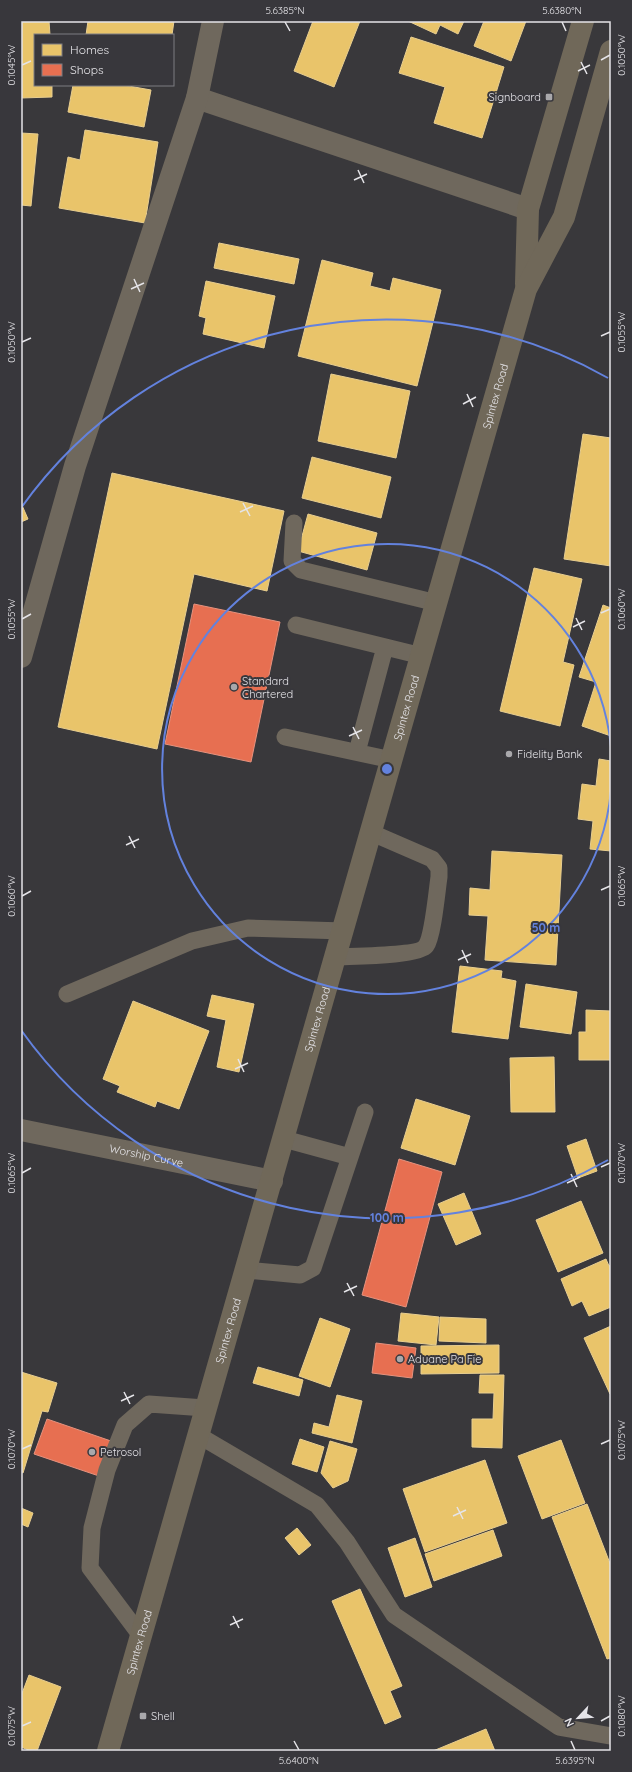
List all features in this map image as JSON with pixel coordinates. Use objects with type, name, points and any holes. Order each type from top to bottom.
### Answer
[{"type":"main road","name":"Spintex Road","points":[[526,289],[528,210],[584,21]]},
{"type":"main road","name":"Spintex Road","points":[[108,1751],[205,1408],[344,931],[526,289],[564,217],[611,51]]},
{"type":"street","points":[[21,657],[75,466],[197,98],[213,21]]},
{"type":"street","points":[[197,98],[528,210]]},
{"type":"street","name":"Worship Curve","points":[[21,1130],[272,1181]]},
{"type":"lane","points":[[294,523],[292,561],[301,570],[437,604]]},
{"type":"lane","points":[[296,625],[422,656]]},
{"type":"lane","points":[[357,752],[385,647]]},
{"type":"lane","points":[[285,737],[392,760]]},
{"type":"lane","points":[[336,957],[409,953],[421,950],[427,945],[438,884],[439,868],[432,859],[372,833]]},
{"type":"lane","points":[[67,994],[192,941],[248,928],[344,931]]},
{"type":"lane","points":[[246,1270],[300,1275],[313,1268],[365,1112]]},
{"type":"lane","points":[[284,1140],[350,1157]]},
{"type":"lane","points":[[141,1636],[90,1568],[92,1528],[108,1470],[124,1426],[148,1404],[205,1408]]},
{"type":"lane","points":[[198,1435],[317,1504],[347,1542],[394,1615],[559,1727],[611,1736]]},
{"type":"building: Homes","points":[[21,21],[49,21],[50,34],[34,34],[34,86],[52,86],[52,97],[21,98]]},
{"type":"building: Homes","points":[[88,21],[174,21],[172,34],[86,34]]},
{"type":"building: Homes","points":[[313,21],[360,21],[334,87],[294,71]]},
{"type":"building: Homes","points":[[408,21],[464,21],[458,34],[440,25],[436,34]]},
{"type":"building: Homes","points":[[484,21],[526,21],[511,61],[474,46]]},
{"type":"building: Homes","points":[[411,37],[504,67],[482,138],[434,123],[445,87],[399,73]]},
{"type":"building: Homes","points":[[73,86],[129,86],[151,90],[144,127],[68,112]]},
{"type":"building: Homes","points":[[85,130],[158,142],[145,223],[59,208],[68,157],[80,160]]},
{"type":"building: Homes","points":[[21,133],[38,134],[31,206],[21,205]]},
{"type":"building: Homes","points":[[219,243],[299,259],[294,284],[214,268]]},
{"type":"building: Homes","points":[[322,260],[373,273],[370,286],[390,291],[393,278],[441,290],[417,386],[298,356]]},
{"type":"building: Homes","points":[[206,281],[275,296],[264,348],[203,334],[206,318],[199,316]]},
{"type":"building: Homes","points":[[331,374],[410,391],[396,458],[318,441]]},
{"type":"building: Homes","points":[[583,434],[611,438],[611,566],[564,559]]},
{"type":"building: Homes","points":[[312,457],[391,477],[381,518],[302,498]]},
{"type":"building: Homes","points":[[112,473],[284,511],[267,591],[194,574],[157,749],[58,727]]},
{"type":"building: Homes","points":[[21,503],[28,519],[21,522]]},
{"type":"building: Homes","points":[[308,514],[377,533],[367,570],[298,551]]},
{"type":"building: Homes","points":[[534,568],[582,579],[563,662],[574,665],[560,726],[500,711]]},
{"type":"building: Homes","points":[[603,605],[611,608],[611,736],[582,726],[596,682],[579,677]]},
{"type":"building: Homes","points":[[599,759],[611,761],[611,851],[590,849],[593,821],[578,819],[582,784],[596,786]]},
{"type":"building: Homes","points":[[492,851],[562,855],[556,965],[485,960],[488,916],[469,915],[470,888],[490,890]]},
{"type":"building: Homes","points":[[460,966],[502,971],[501,978],[516,981],[508,1039],[452,1032]]},
{"type":"building: Homes","points":[[526,984],[577,992],[571,1034],[520,1027]]},
{"type":"building: Homes","points":[[212,995],[254,1004],[239,1072],[217,1067],[226,1020],[207,1016]]},
{"type":"building: Homes","points":[[133,1001],[209,1031],[179,1109],[157,1101],[155,1107],[117,1092],[120,1086],[103,1079]]},
{"type":"building: Homes","points":[[586,1010],[611,1011],[611,1060],[579,1060],[579,1032],[586,1032]]},
{"type":"building: Homes","points":[[554,1057],[555,1112],[511,1112],[510,1058]]},
{"type":"building: Homes","points":[[416,1099],[470,1116],[455,1165],[401,1148]]},
{"type":"building: Homes","points":[[586,1139],[597,1171],[578,1178],[567,1146]]},
{"type":"building: Homes","points":[[464,1193],[481,1234],[456,1245],[438,1204]]},
{"type":"building: Homes","points":[[581,1201],[603,1253],[558,1272],[536,1220]]},
{"type":"building: Homes","points":[[606,1259],[609,1266],[611,1265],[611,1307],[589,1316],[582,1301],[572,1306],[561,1279]]},
{"type":"building: Homes","points":[[401,1313],[439,1317],[436,1345],[398,1341]]},
{"type":"building: Homes","points":[[440,1317],[486,1319],[486,1343],[439,1341]]},
{"type":"building: Homes","points":[[320,1318],[350,1329],[330,1387],[299,1376]]},
{"type":"building: Homes","points":[[611,1326],[611,1394],[610,1394],[584,1338]]},
{"type":"building: Homes","points":[[499,1345],[499,1373],[421,1374],[421,1346]]},
{"type":"building: Homes","points":[[258,1367],[303,1380],[299,1396],[253,1383]]},
{"type":"building: Homes","points":[[21,1372],[57,1383],[48,1412],[42,1411],[23,1473],[21,1472]]},
{"type":"building: Homes","points":[[480,1375],[504,1375],[502,1448],[472,1447],[472,1419],[493,1419],[494,1393],[479,1393]]},
{"type":"building: Homes","points":[[337,1395],[362,1401],[352,1443],[312,1433],[314,1423],[329,1427]]},
{"type":"building: Homes","points":[[300,1439],[324,1447],[317,1472],[292,1464]]},
{"type":"building: Homes","points":[[561,1440],[585,1503],[542,1519],[518,1456]]},
{"type":"building: Homes","points":[[330,1441],[357,1449],[348,1481],[333,1488],[321,1473]]},
{"type":"building: Homes","points":[[485,1460],[507,1523],[425,1552],[403,1489]]},
{"type":"building: Homes","points":[[587,1504],[611,1566],[611,1658],[607,1659],[552,1517]]},
{"type":"building: Homes","points":[[21,1508],[33,1513],[28,1527],[21,1524]]},
{"type":"building: Homes","points":[[297,1528],[311,1545],[299,1555],[285,1538]]},
{"type":"building: Homes","points":[[493,1530],[502,1556],[434,1581],[425,1554]]},
{"type":"building: Homes","points":[[415,1538],[432,1587],[405,1597],[388,1548]]},
{"type":"building: Homes","points":[[360,1589],[402,1686],[390,1691],[401,1717],[385,1724],[332,1601]]},
{"type":"building: Homes","points":[[29,1675],[61,1687],[37,1751],[31,1751],[21,1747],[21,1696]]},
{"type":"building: Homes","points":[[486,1729],[495,1751],[433,1751]]},
{"type":"building: Shops","points":[[194,604],[280,622],[251,762],[165,744]]},
{"type":"building: Shops","points":[[399,1159],[442,1172],[406,1307],[362,1295]]},
{"type":"building: Shops","points":[[376,1343],[416,1348],[412,1378],[372,1373]]},
{"type":"building: Shops","points":[[47,1419],[111,1441],[99,1476],[34,1454]]},
{"type":"place","name":"Signboard","points":[[549,97]]},
{"type":"place","name":"Standard Chartered","points":[[234,687]]},
{"type":"place","name":"Fidelity Bank","points":[[509,754]]},
{"type":"place","name":"Aduane Pa Fie","points":[[400,1359]]},
{"type":"place","name":"Petrosol","points":[[92,1452]]},
{"type":"place","name":"Shell","points":[[143,1716]]}]
